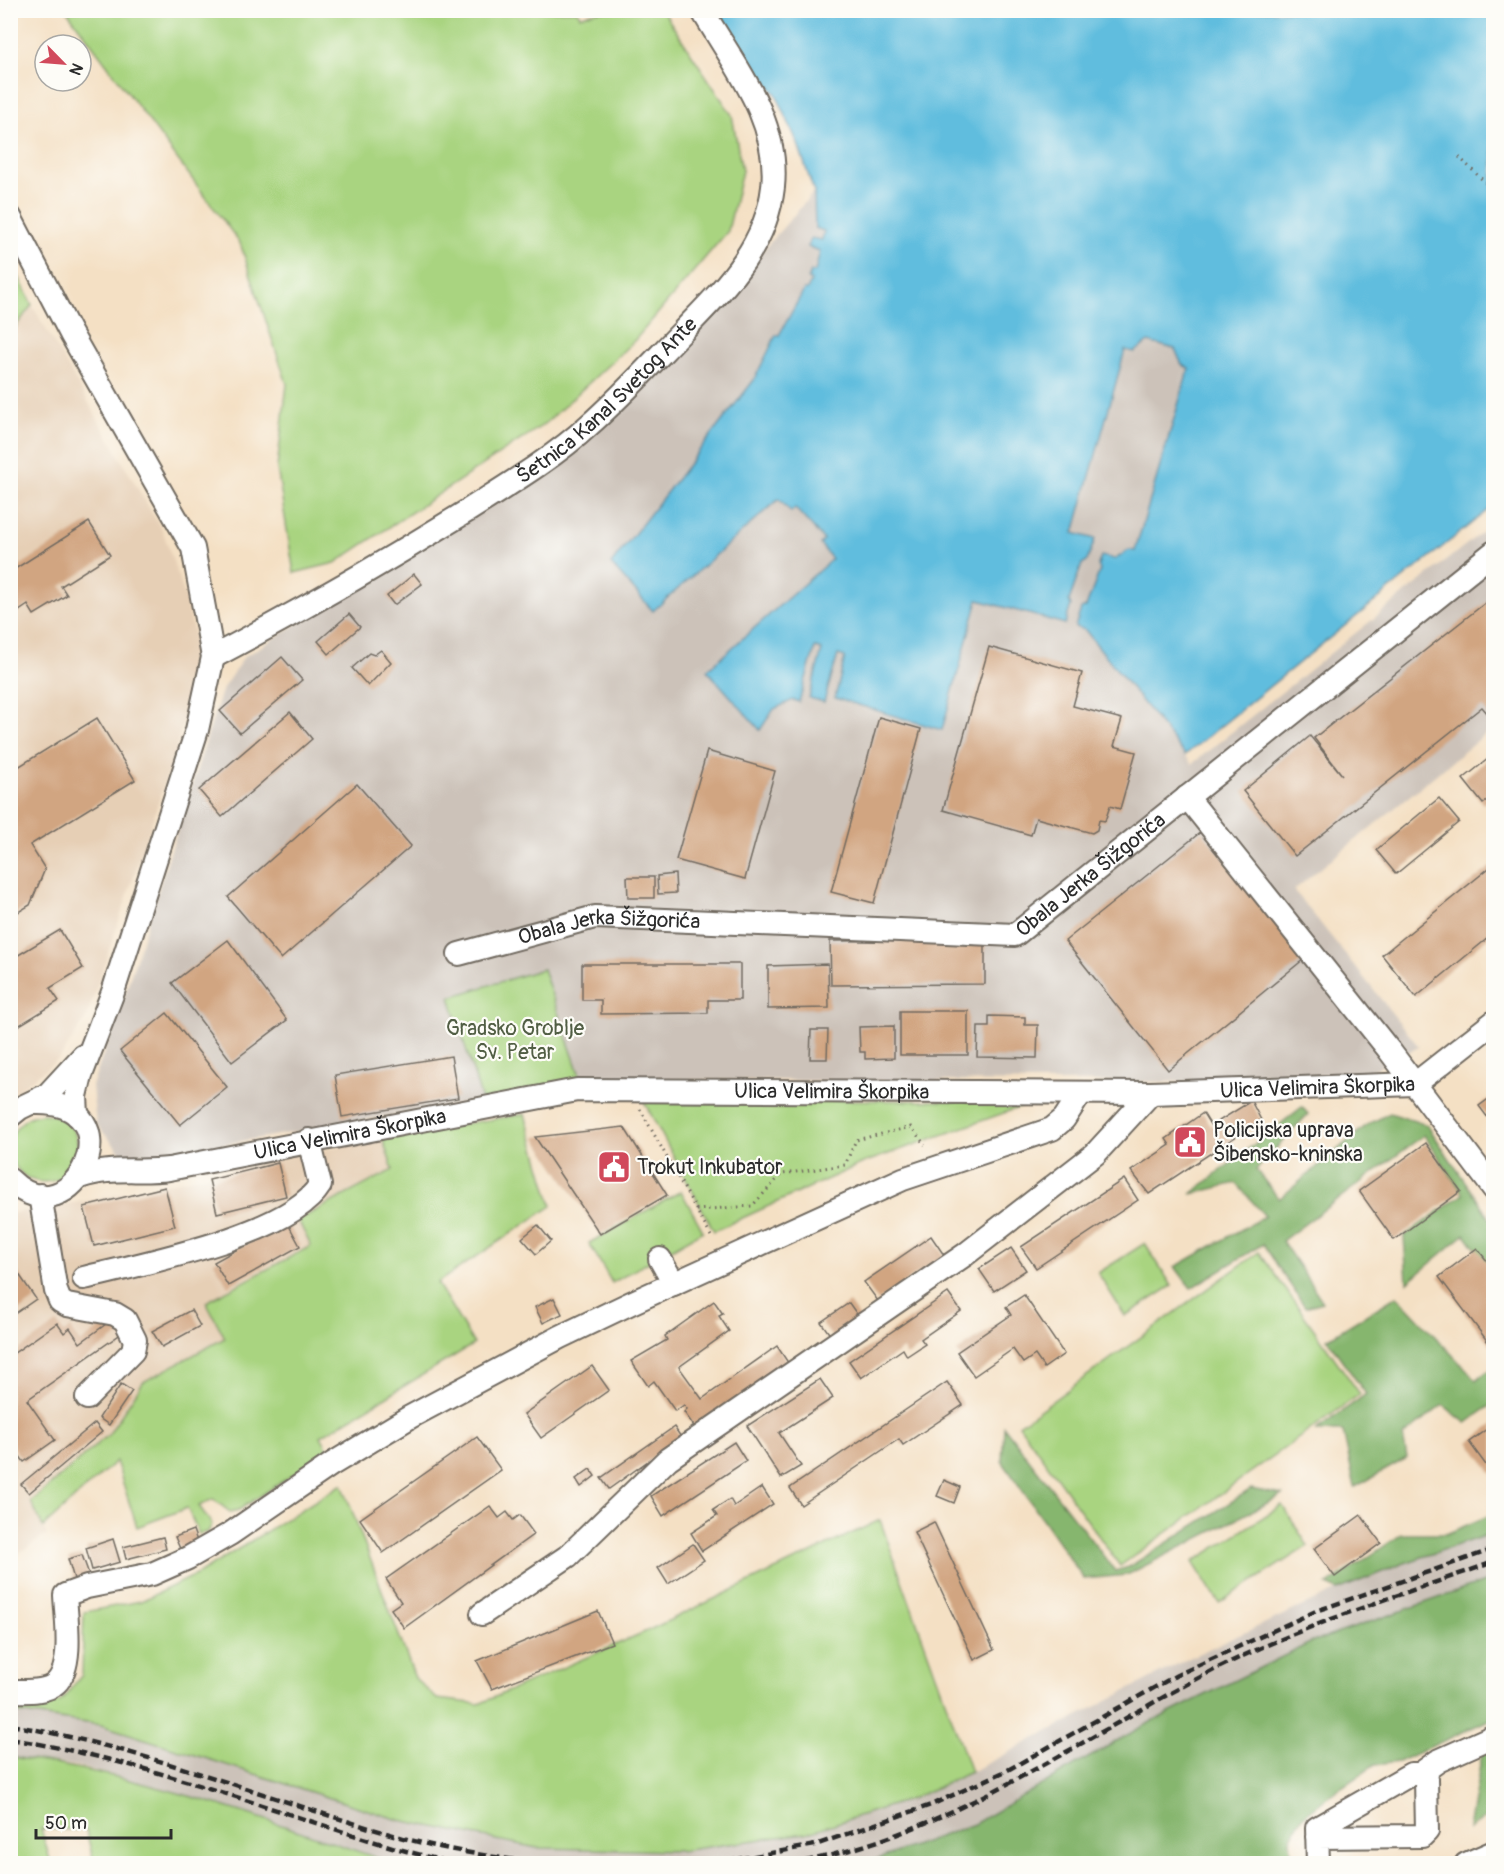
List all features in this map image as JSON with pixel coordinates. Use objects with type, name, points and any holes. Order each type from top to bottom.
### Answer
[{"type":"street","name":"Šetnica Kanal Svetog Ante","points":[[213,657],[419,541],[502,489],[587,428],[716,296],[756,246],[768,213],[773,186],[770,143],[763,113],[702,10]]},
{"type":"street","points":[[10,217],[76,344],[193,548],[213,657],[197,730],[102,1025],[90,1048],[76,1096],[76,1115]]},
{"type":"street","name":"Obala Jerka Šižgorića","points":[[459,954],[595,917],[1015,935],[1494,552]]},
{"type":"street","points":[[1187,797],[1415,1084],[1494,1022]]},
{"type":"street","points":[[34,1103],[57,1086],[90,1048]]},
{"type":"street","name":"Ulica Velimira Škorpika","points":[[40,1195],[62,1191],[80,1177],[110,1169],[150,1171],[169,1169],[309,1140],[577,1090],[629,1089],[1151,1093],[1415,1084],[1492,1183]]},
{"type":"street","points":[[10,1691],[46,1688],[56,1683],[62,1674],[67,1648],[65,1595],[87,1587],[152,1574],[188,1558],[230,1534],[332,1464],[410,1417],[560,1337],[903,1179],[1052,1129],[1064,1119],[1081,1093]]},
{"type":"street","points":[[482,1614],[568,1556],[668,1459],[966,1254],[1095,1154],[1151,1093]]},
{"type":"street","points":[[10,1116],[20,1108],[34,1103],[50,1102],[64,1106],[76,1115],[85,1127],[90,1141],[87,1166],[80,1177]]},
{"type":"street","points":[[84,1278],[210,1247],[297,1209],[314,1195],[320,1185],[309,1140]]},
{"type":"street","points":[[90,1141],[110,1160],[127,1169]]},
{"type":"street","points":[[10,1180],[27,1192],[40,1195],[56,1291],[60,1301],[67,1305],[115,1314],[125,1320],[135,1340],[133,1351],[87,1398]]},
{"type":"street","points":[[660,1258],[674,1284]]},
{"type":"street","points":[[1420,1774],[1438,1761],[1494,1736]]},
{"type":"street","points":[[1317,1837],[1422,1836],[1427,1832],[1426,1779],[1420,1774],[1410,1773],[1317,1828],[1317,1837],[1318,1863]]},
{"type":"street","points":[[1466,1863],[1494,1852]]},
{"type":"path","points":[[1459,157],[1494,191]]},
{"type":"path","points":[[629,1089],[712,1238]]},
{"type":"path","points":[[696,1210],[752,1206],[782,1174],[845,1165],[856,1140],[911,1127],[925,1145]]},
{"type":"shaded area","points":[[814,192],[815,228],[824,231],[822,241],[811,238],[808,247],[820,251],[819,262],[815,273],[811,272],[807,290],[779,335],[776,335],[768,348],[754,380],[611,564],[653,611],[779,498],[791,511],[795,507],[824,540],[821,544],[832,558],[708,670],[761,729],[774,709],[793,700],[799,702],[814,648],[822,650],[809,698],[824,701],[838,654],[845,657],[978,599],[1069,601],[1082,563],[1087,561],[1095,539],[1074,534],[1125,349],[1135,352],[1148,342],[1175,349],[1182,365],[1189,367],[1135,552],[1129,550],[1098,565],[1100,570],[1086,607],[1075,627],[1085,630],[1192,764],[1493,523],[1493,728],[1294,890],[1419,1047],[1351,1081],[581,1079],[543,969],[482,1100],[149,1157],[123,1155],[96,1124],[92,1086],[121,1006],[223,688],[244,657],[524,484],[678,348]]},
{"type":"shaded area","points":[[32,305],[163,532],[186,599],[196,643],[194,680],[175,753],[87,1016],[60,1058],[11,1095],[10,333]]},
{"type":"shaded area","points":[[382,1137],[393,1170],[298,1220],[311,1245],[207,1302],[225,1338],[143,1382],[109,1434],[31,1502],[47,1535],[11,1558],[11,1213],[97,1199]]},
{"type":"shaded area","points":[[1493,1533],[1493,1579],[1310,1643],[1143,1726],[974,1824],[867,1863],[391,1863],[164,1788],[76,1766],[11,1757],[10,1712],[101,1725],[232,1766],[537,1848],[680,1851],[806,1833],[911,1799],[971,1772],[1193,1656],[1338,1590],[1402,1564]]},
{"type":"green space","points":[[67,11],[577,11],[580,16],[599,11],[663,11],[732,115],[742,171],[728,231],[635,340],[546,423],[335,563],[294,573],[277,468],[287,384],[240,243],[93,46],[93,33],[83,33]]},
{"type":"green space","points":[[10,258],[32,305],[11,333],[10,333]]},
{"type":"green space","name":"Gradsko Groblje Sv. Petar","points":[[543,969],[581,1079],[482,1100],[450,997]]},
{"type":"green space","points":[[642,1098],[1035,1102],[863,1163],[714,1231]]},
{"type":"green space","points":[[1302,1107],[1308,1114],[1256,1170],[1279,1199],[1367,1125],[1390,1113],[1427,1125],[1493,1223],[1493,1272],[1465,1234],[1407,1283],[1404,1236],[1463,1194],[1424,1135],[1282,1241],[1323,1302],[1305,1307],[1263,1244],[1191,1288],[1175,1267],[1265,1216],[1236,1183],[1191,1194]]},
{"type":"green space","points":[[44,1114],[57,1117],[68,1124],[75,1135],[78,1148],[75,1161],[68,1172],[57,1179],[44,1182],[31,1179],[20,1172],[13,1161],[10,1148],[13,1135],[20,1124],[31,1117]]},
{"type":"green space","points":[[525,1114],[552,1206],[437,1283],[474,1344],[321,1436],[329,1451],[239,1510],[230,1512],[213,1499],[199,1506],[212,1524],[208,1532],[199,1534],[187,1508],[137,1527],[116,1461],[43,1527],[31,1502],[109,1434],[143,1382],[225,1338],[206,1302],[311,1246],[298,1220],[393,1170],[382,1137]]},
{"type":"green space","points":[[681,1191],[703,1231],[612,1283],[589,1243]]},
{"type":"green space","points":[[1145,1243],[1172,1286],[1125,1316],[1098,1273]]},
{"type":"green space","points":[[1259,1252],[1360,1394],[1120,1566],[1019,1425]]},
{"type":"green space","points":[[1397,1296],[1476,1380],[1493,1367],[1493,1404],[1466,1423],[1443,1405],[1403,1436],[1407,1458],[1355,1487],[1343,1431],[1315,1431],[1366,1394],[1327,1339]]},
{"type":"green space","points":[[1004,1427],[1115,1571],[1129,1567],[1251,1489],[1283,1495],[1127,1575],[1084,1579],[1002,1461]]},
{"type":"green space","points":[[342,1484],[415,1678],[437,1699],[479,1704],[647,1631],[880,1520],[971,1772],[911,1799],[806,1833],[680,1851],[537,1848],[399,1820],[101,1725],[11,1712],[11,1705],[60,1702],[82,1675],[84,1612],[141,1601],[200,1573]]},
{"type":"green space","points":[[1282,1505],[1308,1546],[1219,1603],[1193,1562]]},
{"type":"green space","points":[[1493,1514],[1493,1533],[1402,1564],[1338,1590],[1327,1585],[1402,1534],[1446,1534]]},
{"type":"green space","points":[[1493,1579],[1493,1718],[1398,1762],[1375,1765],[1337,1790],[1302,1817],[1290,1839],[1292,1863],[867,1863],[974,1824],[1143,1726],[1310,1643]]},
{"type":"green space","points":[[1493,1743],[1493,1812],[1469,1830],[1483,1747]]},
{"type":"green space","points":[[11,1757],[108,1775],[204,1800],[391,1863],[94,1863],[86,1830],[41,1829],[51,1863],[11,1863]]},
{"type":"water","points":[[708,11],[1493,11],[1493,506],[1185,755],[1085,630],[1075,627],[1081,609],[1086,607],[1100,570],[1098,565],[1101,556],[1115,559],[1129,550],[1135,551],[1189,368],[1182,365],[1175,349],[1148,342],[1135,352],[1125,350],[1074,533],[1095,539],[1087,561],[1082,564],[1069,601],[1071,605],[1065,624],[978,600],[942,730],[835,698],[845,657],[838,655],[824,702],[809,698],[822,650],[815,648],[799,702],[793,700],[774,709],[760,730],[707,670],[832,559],[820,544],[824,540],[795,508],[791,512],[779,499],[653,611],[611,564],[754,380],[776,335],[779,335],[804,290],[807,290],[811,281],[808,279],[811,272],[815,272],[820,251],[808,247],[811,238],[822,240],[824,231],[815,228],[814,192],[798,144],[776,94]]},
{"type":"building","points":[[89,522],[110,555],[61,586],[67,595],[34,615],[28,605],[10,617],[10,572]]},
{"type":"building","points":[[414,574],[422,584],[394,605],[387,596]]},
{"type":"building","points":[[1494,596],[1494,721],[1482,707],[1295,856],[1243,791],[1310,736],[1342,775],[1314,738]]},
{"type":"building","points":[[349,614],[360,627],[329,654],[318,641]]},
{"type":"building","points":[[989,647],[1082,673],[1073,706],[1122,719],[1114,746],[1136,752],[1120,809],[1110,806],[1105,821],[1099,820],[1097,830],[1092,833],[1036,818],[1031,835],[943,810]]},
{"type":"building","points":[[381,650],[391,662],[368,686],[352,668],[369,653],[374,655]]},
{"type":"building","points":[[282,657],[302,680],[240,733],[220,711]]},
{"type":"building","points":[[290,712],[312,739],[222,817],[199,790]]},
{"type":"building","points":[[879,717],[921,729],[874,903],[831,892]]},
{"type":"building","points":[[97,718],[135,780],[30,845],[45,869],[30,905],[10,917],[10,772]]},
{"type":"building","points":[[707,751],[775,771],[745,879],[676,860]]},
{"type":"building","points":[[1494,754],[1494,795],[1483,804],[1463,779]]},
{"type":"building","points":[[357,784],[411,846],[281,959],[228,897]]},
{"type":"building","points":[[1439,798],[1459,822],[1396,874],[1376,850]]},
{"type":"building","points":[[1202,831],[1304,959],[1168,1070],[1065,941]]},
{"type":"building","points":[[1494,864],[1494,933],[1416,997],[1382,955]]},
{"type":"building","points":[[675,874],[676,893],[658,894],[657,876]]},
{"type":"building","points":[[627,877],[654,877],[654,898],[628,898]]},
{"type":"building","points":[[60,930],[83,968],[50,988],[59,1001],[10,1031],[10,960]]},
{"type":"building","points":[[228,940],[287,1020],[232,1062],[172,983]]},
{"type":"building","points":[[985,940],[985,984],[831,985],[830,941]]},
{"type":"building","points":[[582,964],[740,964],[740,1000],[708,1000],[708,1013],[601,1014],[601,1000],[582,1000]]},
{"type":"building","points":[[828,964],[829,1008],[768,1009],[768,966]]},
{"type":"building","points":[[900,1011],[968,1011],[968,1055],[900,1055]]},
{"type":"building","points":[[167,1013],[227,1087],[180,1125],[120,1051]]},
{"type":"building","points":[[989,1016],[1025,1017],[1025,1025],[1038,1025],[1037,1058],[977,1057],[978,1027],[989,1027]]},
{"type":"building","points":[[894,1026],[894,1058],[865,1059],[865,1052],[860,1052],[859,1027]]},
{"type":"building","points":[[811,1030],[828,1030],[827,1059],[810,1059]]},
{"type":"building","points":[[451,1056],[458,1098],[342,1117],[335,1075]]},
{"type":"building","points":[[1494,1095],[1494,1126],[1479,1106]]},
{"type":"building","points":[[1251,1101],[1261,1120],[1149,1194],[1131,1171],[1170,1145],[1166,1139],[1203,1113],[1211,1126]]},
{"type":"building","points":[[624,1127],[667,1195],[600,1234],[535,1137]]},
{"type":"building","points":[[1426,1143],[1461,1191],[1394,1240],[1359,1191]]},
{"type":"building","points":[[278,1163],[286,1196],[217,1213],[209,1180]]},
{"type":"building","points":[[1124,1179],[1138,1200],[1036,1268],[1021,1247]]},
{"type":"building","points":[[165,1187],[175,1226],[94,1246],[84,1207]]},
{"type":"building","points":[[287,1222],[300,1246],[228,1286],[214,1262]]},
{"type":"building","points":[[538,1225],[551,1241],[536,1254],[522,1238]]},
{"type":"building","points":[[931,1236],[944,1255],[878,1301],[864,1282]]},
{"type":"building","points":[[1011,1248],[1026,1270],[994,1291],[979,1269]]},
{"type":"building","points":[[1477,1248],[1494,1270],[1494,1350],[1439,1277]]},
{"type":"building","points":[[14,1267],[36,1299],[10,1317],[10,1270]]},
{"type":"building","points":[[948,1293],[961,1311],[921,1339],[925,1344],[907,1356],[903,1349],[861,1378],[849,1361]]},
{"type":"building","points":[[1024,1295],[1064,1354],[1044,1368],[1035,1355],[1023,1363],[1013,1349],[974,1376],[957,1352],[1011,1315],[1006,1307]]},
{"type":"building","points":[[554,1298],[562,1314],[543,1323],[535,1307]]},
{"type":"building","points":[[714,1301],[723,1314],[719,1316],[729,1331],[679,1367],[702,1399],[777,1346],[789,1364],[696,1429],[684,1412],[687,1409],[684,1405],[675,1411],[654,1381],[648,1386],[631,1361],[667,1340],[665,1336]]},
{"type":"building","points":[[849,1303],[861,1320],[833,1339],[821,1322]]},
{"type":"building","points":[[191,1310],[200,1326],[162,1347],[152,1331]]},
{"type":"building","points":[[113,1319],[122,1333],[27,1400],[55,1440],[24,1462],[10,1443],[10,1356],[57,1323],[64,1333],[70,1328],[80,1343]]},
{"type":"building","points":[[592,1366],[609,1390],[541,1438],[524,1414]]},
{"type":"building","points":[[820,1379],[833,1398],[779,1433],[801,1466],[781,1478],[747,1426]]},
{"type":"building","points":[[947,1382],[963,1405],[903,1445],[899,1439],[801,1505],[790,1488]]},
{"type":"building","points":[[121,1384],[132,1391],[109,1425],[99,1418]]},
{"type":"building","points":[[95,1423],[102,1432],[29,1493],[21,1484]]},
{"type":"building","points":[[1494,1424],[1494,1476],[1469,1442]]},
{"type":"building","points":[[674,1427],[681,1437],[609,1489],[601,1478]]},
{"type":"building","points":[[477,1437],[501,1470],[383,1553],[360,1519]]},
{"type":"building","points":[[734,1442],[746,1461],[663,1516],[651,1496]]},
{"type":"building","points":[[590,1469],[595,1476],[581,1487],[576,1479]]},
{"type":"building","points":[[944,1480],[960,1487],[954,1503],[937,1496]]},
{"type":"building","points":[[762,1487],[773,1504],[702,1551],[691,1533],[717,1516],[713,1510],[730,1499],[734,1506]]},
{"type":"building","points":[[490,1506],[499,1518],[507,1512],[513,1520],[520,1515],[534,1534],[404,1628],[391,1609],[401,1602],[386,1579]]},
{"type":"building","points":[[1361,1515],[1381,1543],[1335,1577],[1314,1549]]},
{"type":"building","points":[[934,1522],[994,1650],[974,1660],[914,1532]]},
{"type":"building","points":[[193,1530],[198,1544],[181,1551],[175,1537]]},
{"type":"building","points":[[163,1537],[166,1549],[126,1559],[123,1547]]},
{"type":"building","points":[[113,1539],[120,1562],[92,1570],[86,1548]]},
{"type":"building","points":[[693,1544],[704,1560],[668,1584],[658,1568]]},
{"type":"building","points":[[82,1555],[90,1577],[74,1579],[68,1559]]},
{"type":"building","points":[[598,1611],[612,1643],[492,1689],[477,1661]]},
{"type":"railway","points":[[686,1864],[744,1858],[815,1845],[931,1805],[1006,1771],[1177,1675],[1316,1611],[1494,1549]]},
{"type":"railway","points":[[791,1864],[850,1850],[906,1831],[1014,1781],[1170,1694],[1255,1650],[1356,1610],[1494,1562]]},
{"type":"railway","points":[[10,1725],[110,1747],[418,1842],[473,1854],[548,1864]]},
{"type":"railway","points":[[10,1739],[87,1754],[124,1764],[199,1785],[385,1845],[460,1864]]},
{"type":"place","name":"Policijska uprava Šibensko-kninska","points":[[1190,1142]]},
{"type":"place","name":"Trokut Inkubator","points":[[614,1167]]}]
